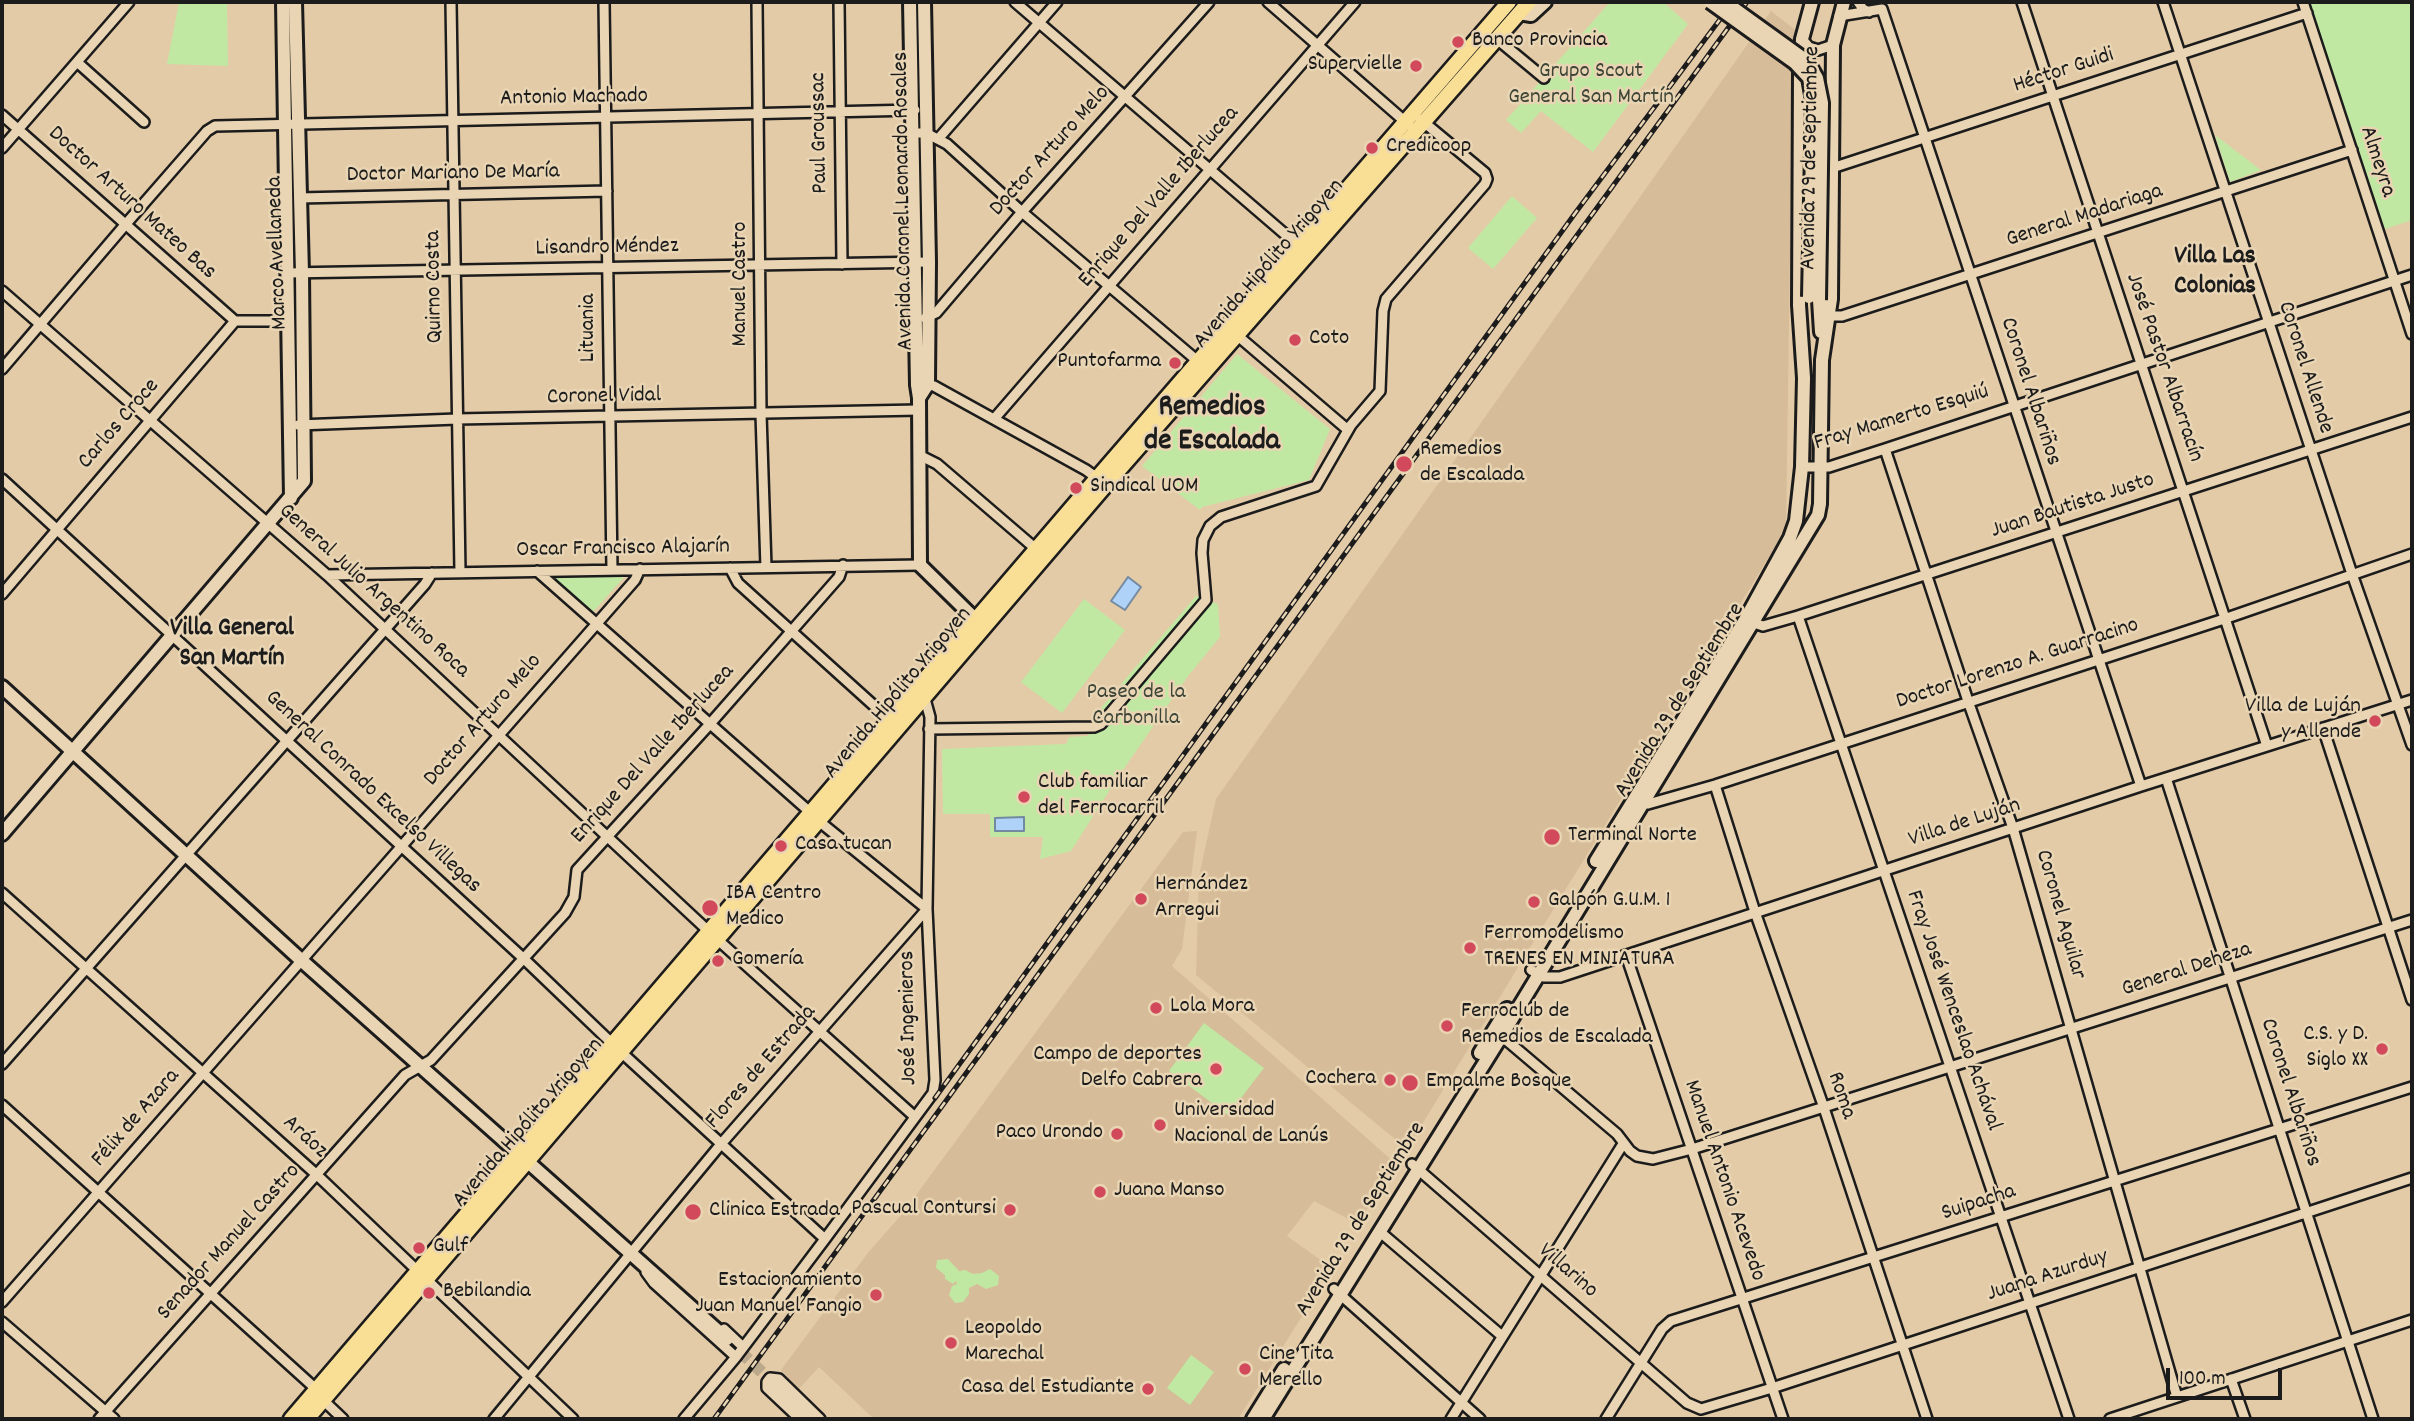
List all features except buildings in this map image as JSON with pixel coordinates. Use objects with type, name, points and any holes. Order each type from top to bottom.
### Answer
[{"type":"main road","name":"Marco Avellaneda","points":[[283,2],[299,198],[302,273],[297,425]]},
{"type":"main road","name":"Marco Avellaneda","points":[[2,834],[291,498],[305,477],[287,321],[295,2]]},
{"type":"main road","name":"Avenida Coronel Leonardo Rosales","points":[[909,2],[912,133],[922,262],[920,565]]},
{"type":"main road","name":"Avenida Coronel Leonardo Rosales","points":[[922,262],[932,135],[926,110],[924,2]]},
{"type":"main road","points":[[1514,4],[1531,15],[1545,2]]},
{"type":"main road","points":[[1710,2],[1795,63],[1804,71],[1812,89],[1814,298],[1822,360]]},
{"type":"main road","points":[[1725,2],[1807,61],[1817,78],[1822,103],[1814,298],[1804,377]]},
{"type":"main road","name":"Avenida 29 de Septiembre","points":[[1749,622],[1794,530],[1799,505],[1804,377],[1799,305],[1800,73],[1802,39],[1812,2]]},
{"type":"main road","name":"Avenida 29 de Septiembre","points":[[1254,1419],[1415,1167],[1638,801],[1818,515],[1822,360],[1831,299],[1833,45],[1844,2]]},
{"type":"main road","name":"Avenida Hipólito Yrigoyen","points":[[1415,123],[1497,39],[1514,4]]},
{"type":"main road","name":"Avenida Hipólito Yrigoyen","points":[[816,818],[891,721],[981,625],[1415,123],[1514,4]]},
{"type":"main road","name":"Avenida Hipólito Yrigoyen","points":[[291,1419],[320,1395],[816,818],[925,699],[1036,549],[1097,478],[1203,366],[1238,336],[1303,250]]},
{"type":"main road","points":[[920,565],[981,625]]},
{"type":"main road","points":[[2,687],[421,1068],[727,1339]]},
{"type":"main road","name":"Avenida 29 de Septiembre","points":[[1263,1419],[1337,1291],[1379,1231],[1415,1167]]},
{"type":"main road","points":[[772,1382],[810,1419]]},
{"type":"main road","name":"Avenida Hipólito Yrigoyen","points":[[307,1419],[320,1395]]},
{"type":"street","points":[[2,148],[129,2]]},
{"type":"street","name":"Quirno Costa","points":[[451,2],[460,572]]},
{"type":"street","name":"Lituania","points":[[604,2],[612,570]]},
{"type":"street","name":"Manuel Castro","points":[[757,2],[761,414],[766,567]]},
{"type":"street","name":"Paul Groussac","points":[[839,2],[842,264]]},
{"type":"street","points":[[1015,2],[1303,250]]},
{"type":"street","points":[[932,135],[1057,2]]},
{"type":"street","name":"Doctor Arturo Melo","points":[[922,318],[936,313],[1209,2]]},
{"type":"street","points":[[929,729],[1094,727],[1101,724],[1206,600],[1202,553],[1203,540],[1210,526],[1221,517],[1316,486],[1348,430],[1380,391],[1383,311],[1386,299],[1487,179],[1485,173],[1415,123],[1268,2]]},
{"type":"street","name":"Enrique Del Valle Iberlucea","points":[[994,418],[1355,2]]},
{"type":"street","points":[[1858,2],[1863,9],[1871,12]]},
{"type":"street","name":"José Pastor Albarracín","points":[[2022,2],[2267,746]]},
{"type":"street","name":"Coronel Allende","points":[[2163,2],[2352,574],[2412,745]]},
{"type":"street","name":"Almeyra","points":[[2303,2],[2412,334]]},
{"type":"street","name":"Coronel Albariños","points":[[1871,12],[1882,9],[2141,786]]},
{"type":"street","points":[[1839,16],[1871,12]]},
{"type":"street","name":"Héctor Guidi","points":[[1832,168],[2307,13]]},
{"type":"street","points":[[1497,39],[1544,78]]},
{"type":"street","points":[[1802,39],[1809,47],[1818,50],[1833,45]]},
{"type":"street","points":[[77,62],[144,122]]},
{"type":"street","name":"Antonio Machado","points":[[125,225],[215,125],[926,110]]},
{"type":"street","name":"Doctor Arturo Mateo Bas","points":[[2,115],[235,321]]},
{"type":"street","points":[[912,133],[932,135],[1203,366]]},
{"type":"street","name":"General Madariaga","points":[[1829,316],[1842,316],[2352,150]]},
{"type":"street","name":"Doctor Mariano De María","points":[[299,198],[607,191]]},
{"type":"street","points":[[2,369],[125,225]]},
{"type":"street","name":"Lisandro Méndez","points":[[287,273],[922,262]]},
{"type":"street","name":"Fray Mamerto Esquiú","points":[[1802,467],[1821,467],[1885,449],[2412,275]]},
{"type":"street","name":"General Julio Argentino Roca","points":[[2,290],[327,575],[714,936],[915,1117]]},
{"type":"street","points":[[235,321],[287,321]]},
{"type":"street","name":"Carlos Croce","points":[[2,594],[235,321]]},
{"type":"street","points":[[1238,336],[1348,430]]},
{"type":"street","points":[[922,384],[994,418],[1097,478]]},
{"type":"street","name":"Coronel Vidal","points":[[297,425],[457,419],[761,414],[919,404]]},
{"type":"street","name":"Juan Bautista Justo","points":[[1749,622],[1763,626],[1798,616],[2412,417]]},
{"type":"street","name":"Coronel Aguilar","points":[[1885,449],[2013,828],[2177,1397]]},
{"type":"street","points":[[919,455],[937,464],[1036,549]]},
{"type":"street","name":"General Conrado Excelso Villegas","points":[[2,479],[825,1239]]},
{"type":"street","name":"Doctor Lorenzo A. Guarracino","points":[[1638,801],[1648,804],[1715,785],[2224,619],[2412,554]]},
{"type":"street","name":"Enrique Del Valle Iberlucea","points":[[421,1068],[572,904],[577,870],[839,577],[843,565]]},
{"type":"street","name":"Oscar Francisco Alajarín","points":[[327,575],[920,565]]},
{"type":"street","points":[[730,568],[738,583],[891,721]]},
{"type":"street","name":"Doctor Arturo Melo","points":[[301,960],[635,580],[639,569]]},
{"type":"street","points":[[537,570],[709,725],[927,909]]},
{"type":"street","points":[[2,1064],[432,573]]},
{"type":"street","name":"Fray José Wenceslao Achával","points":[[1798,616],[2069,1419]]},
{"type":"street","name":"José Ingenieros","points":[[684,1419],[736,1357],[933,1093],[927,909],[930,717],[925,699]]},
{"type":"street","name":"Villa de Luján","points":[[1534,972],[1549,978],[1560,977],[2412,700]]},
{"type":"street","points":[[2323,728],[2412,1000]]},
{"type":"street","name":"Coronel Albariños","points":[[2166,778],[2373,1419]]},
{"type":"street","name":"Roma","points":[[1715,785],[1755,912],[1823,1105],[1927,1419]]},
{"type":"street","name":"Aráoz","points":[[2,893],[317,1175],[573,1419]]},
{"type":"street","name":"Flores de Estrada","points":[[495,1419],[721,1144],[927,909]]},
{"type":"street","name":"General Deheza","points":[[1623,1144],[1637,1156],[1653,1159],[1692,1149],[1823,1105],[2412,920]]},
{"type":"street","name":"Manuel Antonio Acevedo","points":[[1626,955],[1783,1419]]},
{"type":"street","name":"Félix de Azara","points":[[2,1302],[301,960]]},
{"type":"street","points":[[1451,1419],[1623,1144],[1617,1134],[1498,1033]]},
{"type":"street","name":"Senador Manuel Castro","points":[[103,1415],[405,1075],[421,1068]]},
{"type":"street","name":"Suipacha","points":[[1606,1419],[1662,1329],[1671,1321],[2412,1087]]},
{"type":"street","points":[[2,1105],[211,1293],[344,1419]]},
{"type":"street","name":"Villarino","points":[[1415,1167],[1696,1408]]},
{"type":"street","name":"Juana Azurduy","points":[[1696,1408],[1701,1409],[1772,1388],[2412,1178]]},
{"type":"street","points":[[1379,1231],[1502,1336]]},
{"type":"street","points":[[640,1264],[662,1274],[743,1347]]},
{"type":"street","points":[[640,1264],[654,1283],[736,1357]]},
{"type":"street","points":[[1337,1291],[1480,1419]]},
{"type":"street","points":[[2110,1419],[2412,1320]]},
{"type":"street","points":[[2,1322],[103,1415],[114,1419]]},
{"type":"street","points":[[800,1419],[768,1388],[767,1382],[770,1378],[779,1379],[820,1419]]},
{"type":"street","points":[[2231,1379],[2245,1419]]},
{"type":"shaded area","points":[[1771,11],[1804,37],[1795,74],[1786,529],[1407,1149],[1196,975],[1199,876],[1216,799]]},
{"type":"shaded area","name":"Universidad Nacional de Lanús","points":[[1197,831],[1182,949],[1172,966],[1395,1163],[1358,1224],[1314,1201],[1287,1236],[1332,1268],[1238,1419],[874,1419],[819,1367],[795,1393],[785,1383],[788,1377],[781,1370],[867,1254],[902,1214],[1183,832]]},
{"type":"green space","points":[[179,2],[227,2],[228,66],[167,64]]},
{"type":"green space","name":"Grupo Scout General San Martín","points":[[1610,2],[1663,2],[1688,24],[1593,152],[1541,111],[1521,133],[1506,120]]},
{"type":"green space","points":[[2308,2],[2412,2],[2412,220],[2385,229]]},
{"type":"green space","points":[[2215,135],[2261,170],[2230,182]]},
{"type":"green space","points":[[1512,196],[1537,218],[1493,269],[1468,248]]},
{"type":"green space","points":[[1237,354],[1330,429],[1309,480],[1202,507],[1200,510],[1142,466]]},
{"type":"green space","points":[[552,576],[625,576],[593,612]]},
{"type":"green space","name":"Club familiar del Ferrocarril","points":[[1196,596],[1218,604],[1220,637],[1188,676],[1071,851],[1040,859],[1043,837],[990,837],[990,814],[943,814],[942,749],[1066,744],[1069,737],[1088,736],[1093,717]]},
{"type":"green space","points":[[1084,599],[1125,630],[1062,713],[1021,682]]},
{"type":"green space","name":"Campo de deportes Delfo Cabrera","points":[[1204,1023],[1264,1068],[1228,1115],[1169,1071]]},
{"type":"green space","points":[[948,1259],[959,1271],[965,1270],[973,1274],[990,1269],[999,1276],[998,1285],[986,1289],[977,1284],[969,1288],[969,1294],[963,1302],[955,1303],[949,1295],[952,1286],[957,1284],[956,1281],[953,1284],[945,1279],[945,1275],[936,1268],[937,1260]]},
{"type":"green space","points":[[1191,1355],[1214,1372],[1190,1405],[1167,1388]]},
{"type":"water","points":[[1128,577],[1141,587],[1125,610],[1111,601]]},
{"type":"water","points":[[1024,817],[1024,831],[995,831],[995,818]]},
{"type":"tunnel","points":[[727,1339],[772,1382]]},
{"type":"railway","points":[[935,1098],[1576,212],[1733,2]]},
{"type":"railway","points":[[714,1419],[1747,2]]},
{"type":"place","name":"Banco Provincia","points":[[1458,42]]},
{"type":"place","name":"Supervielle","points":[[1416,66]]},
{"type":"place","name":"Credicoop","points":[[1372,148]]},
{"type":"place","name":"Coto","points":[[1295,340]]},
{"type":"place","name":"Puntofarma","points":[[1175,363]]},
{"type":"place","name":"Remedios de Escalada","points":[[1404,464]]},
{"type":"place","name":"Sindical UOM","points":[[1076,488]]},
{"type":"place","name":"Villa de Luján y Allende","points":[[2375,721]]},
{"type":"place","name":"Club familiar del Ferrocarril","points":[[1024,797]]},
{"type":"place","name":"Terminal Norte","points":[[1552,837]]},
{"type":"place","name":"Casa tucan","points":[[781,846]]},
{"type":"place","name":"Hernández Arregui","points":[[1141,899]]},
{"type":"place","name":"Galpón G.U.M. 1","points":[[1534,902]]},
{"type":"place","name":"IBA Centro Medico","points":[[710,908]]},
{"type":"place","name":"Ferromodelismo TRENES EN MINIATURA","points":[[1470,948]]},
{"type":"place","name":"Gomería","points":[[718,961]]},
{"type":"place","name":"Lola Mora","points":[[1156,1008]]},
{"type":"place","name":"Ferroclub de Remedios de Escalada","points":[[1447,1026]]},
{"type":"place","name":"C.S. y D. Siglo XX","points":[[2382,1049]]},
{"type":"place","name":"Campo de deportes Delfo Cabrera","points":[[1216,1069]]},
{"type":"place","name":"Cochera","points":[[1390,1080]]},
{"type":"place","name":"Empalme Bosque","points":[[1410,1083]]},
{"type":"place","name":"Universidad Nacional de Lanús","points":[[1160,1125]]},
{"type":"place","name":"Paco Urondo","points":[[1117,1134]]},
{"type":"place","name":"Juana Manso","points":[[1100,1192]]},
{"type":"place","name":"Pascual Contursi","points":[[1010,1210]]},
{"type":"place","name":"Clinica Estrada","points":[[693,1212]]},
{"type":"place","name":"Gulf","points":[[419,1248]]},
{"type":"place","name":"Bebilandia","points":[[429,1293]]},
{"type":"place","name":"Estacionamiento Juan Manuel Fangio","points":[[876,1295]]},
{"type":"place","name":"Leopoldo Marechal","points":[[951,1343]]},
{"type":"place","name":"Cine Tita Merello","points":[[1245,1369]]},
{"type":"place","name":"Casa del Estudiante","points":[[1148,1389]]},
{"type":"district","name":"Villa Las Colonias","points":[[2215,273]]},
{"type":"district","name":"Remedios de Escalada","points":[[1212,427]]},
{"type":"district","name":"Villa General San Martín","points":[[232,645]]},
{"type":"park label","name":"Paseo de la Carbonilla","points":[[1136,707]]}]
